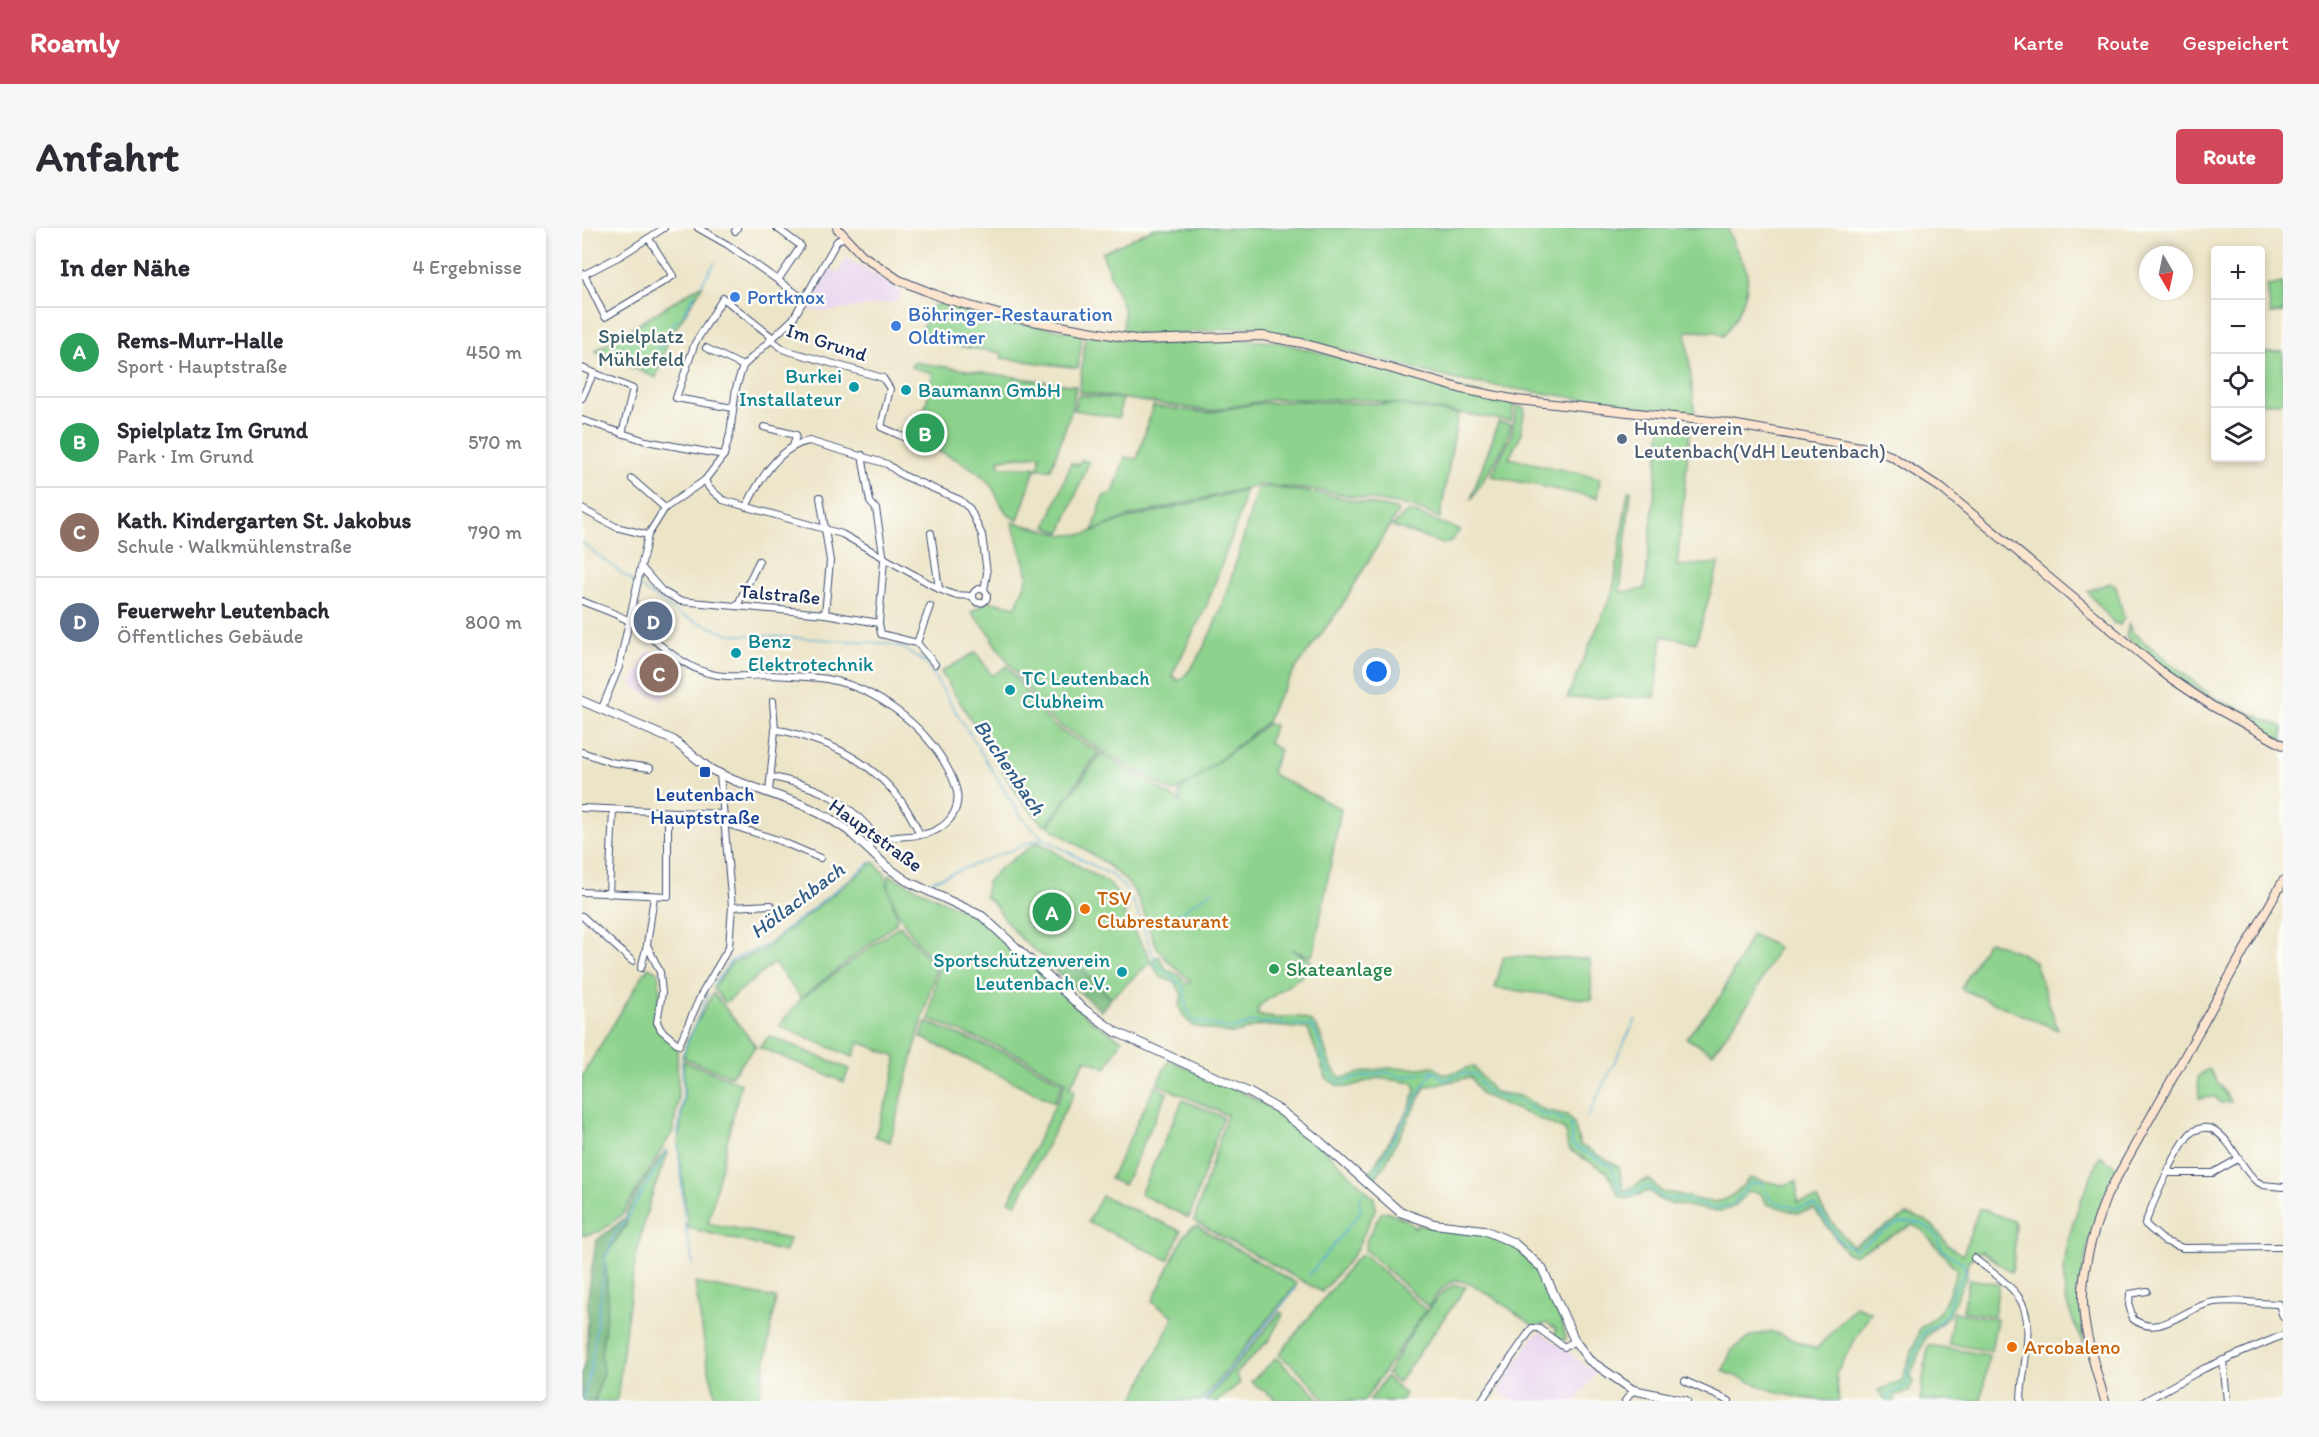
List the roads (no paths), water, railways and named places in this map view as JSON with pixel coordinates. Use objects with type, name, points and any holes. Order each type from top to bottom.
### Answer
[{"type":"main road","points":[[837,228],[872,263],[918,289],[1009,316],[1140,340],[1262,336],[1302,343],[1462,389],[1516,400],[1720,422],[1872,449],[1902,462],[1941,488],[2166,675],[2212,706],[2283,745]]},
{"type":"main road","points":[[2104,1401],[2086,1330],[2083,1304],[2084,1276],[2094,1230],[2107,1195],[2283,882]]},
{"type":"street","points":[[649,239],[673,276],[605,317],[583,274],[649,239],[664,228]]},
{"type":"street","points":[[698,228],[804,299]]},
{"type":"street","points":[[777,228],[801,246],[778,280]]},
{"type":"street","points":[[602,708],[619,667],[648,535],[666,508],[705,480],[724,455],[743,366],[793,319],[837,241],[844,237]]},
{"type":"street","points":[[733,408],[676,398],[695,343],[723,298],[771,338]]},
{"type":"street","name":"Im Grund","points":[[771,338],[784,350],[883,378],[890,389],[881,427],[924,446]]},
{"type":"street","points":[[706,348],[743,366]]},
{"type":"street","points":[[582,368],[633,389],[622,434]]},
{"type":"street","points":[[582,398],[593,374]]},
{"type":"street","points":[[582,420],[622,434],[724,455]]},
{"type":"street","points":[[764,427],[796,435],[793,447]]},
{"type":"street","points":[[746,507],[776,461],[793,447],[809,441],[862,455],[942,490],[969,509],[982,535],[987,573],[984,590],[987,596],[984,602],[977,602],[973,596]]},
{"type":"street","points":[[862,455],[869,498],[876,509],[884,560],[879,623]]},
{"type":"street","points":[[632,479],[666,508]]},
{"type":"street","points":[[705,480],[716,495],[746,507],[825,527],[842,534],[884,560],[939,589],[954,595],[973,596]]},
{"type":"street","points":[[820,497],[830,578],[825,614]]},
{"type":"street","points":[[582,509],[616,528],[648,535]]},
{"type":"street","points":[[931,532],[939,589]]},
{"type":"street","points":[[737,606],[759,561]]},
{"type":"street","name":"Talstraße","points":[[642,568],[662,591],[680,601],[825,614],[879,623],[881,634],[917,643]]},
{"type":"street","points":[[973,596],[977,590],[984,590]]},
{"type":"street","points":[[582,601],[630,621],[691,665],[709,674],[827,679],[870,694],[915,725],[936,749],[952,776],[958,796],[956,810],[950,819],[935,832],[878,839],[867,847]]},
{"type":"street","points":[[930,606],[917,643],[935,664]]},
{"type":"street","name":"Hauptstraße","points":[[582,701],[673,740],[720,774],[829,818],[907,881],[982,916],[1093,1017],[1129,1040],[1230,1083],[1278,1109],[1316,1138],[1401,1212],[1434,1224],[1484,1230],[1514,1243],[1542,1268],[1575,1341],[1589,1360],[1633,1390]]},
{"type":"street","points":[[769,792],[775,730],[773,701]]},
{"type":"street","points":[[775,730],[830,744],[871,768],[905,806],[920,835]]},
{"type":"street","points":[[582,752],[610,762],[650,768]]},
{"type":"street","points":[[647,945],[660,972],[662,993],[657,1022],[662,1030],[679,1045],[701,995],[727,954],[732,907],[720,774]]},
{"type":"street","points":[[772,777],[825,792],[838,799],[866,824],[878,839]]},
{"type":"street","points":[[582,808],[723,814]]},
{"type":"street","points":[[609,894],[613,810]]},
{"type":"street","points":[[582,892],[668,896],[668,812]]},
{"type":"street","points":[[724,823],[778,840],[820,858]]},
{"type":"street","points":[[641,968],[647,945],[654,896]]},
{"type":"street","points":[[732,907],[771,905]]},
{"type":"street","points":[[582,916],[632,962]]},
{"type":"street","points":[[2283,1187],[2263,1185],[2256,1181],[2221,1136],[2213,1129],[2201,1128],[2190,1134],[2167,1173],[2145,1224],[2164,1241],[2193,1249],[2283,1247]]},
{"type":"street","points":[[2167,1173],[2213,1173],[2238,1159]]},
{"type":"street","points":[[1974,1258],[2022,1300],[2027,1314],[2020,1401]]},
{"type":"street","points":[[2146,1291],[2130,1294],[2129,1305],[2133,1319],[2145,1326],[2161,1325],[2212,1302],[2281,1302],[2283,1317]]},
{"type":"street","points":[[1481,1401],[1532,1328],[1538,1328],[1564,1347],[1575,1341]]},
{"type":"street","points":[[2145,1401],[2223,1360],[2283,1335]]},
{"type":"street","points":[[2223,1360],[2227,1401]]},
{"type":"street","points":[[1684,1381],[1729,1401]]},
{"type":"street","points":[[1625,1401],[1633,1390],[1686,1401]]},
{"type":"waterway","points":[[702,283],[715,262]]},
{"type":"waterway","points":[[683,314],[695,294]]},
{"type":"waterway","points":[[667,335],[671,325],[679,318]]},
{"type":"waterway","points":[[650,359],[664,341]]},
{"type":"waterway","name":"Buchenbach","points":[[582,543],[636,584]]},
{"type":"waterway","name":"Buchenbach","points":[[640,587],[680,615],[728,634],[884,643],[901,647],[926,663],[1021,817],[1042,838],[1113,876],[1123,886],[1135,906],[1157,965],[1184,986],[1186,1007],[1193,1020],[1232,1029],[1254,1022],[1308,1025],[1317,1036],[1327,1069],[1339,1082],[1385,1072],[1402,1077],[1434,1071],[1445,1080],[1463,1073],[1475,1074],[1487,1092],[1518,1101],[1538,1112],[1568,1122],[1571,1125],[1572,1145],[1612,1167],[1621,1193],[1632,1193],[1649,1186],[1663,1199],[1681,1199],[1713,1208],[1732,1205],[1750,1184],[1761,1183],[1770,1199],[1776,1202],[1796,1208],[1815,1205],[1842,1243],[1855,1249],[1904,1222],[1924,1225],[1936,1235],[1943,1250],[1960,1261],[1966,1271],[1954,1289],[1947,1312],[1941,1321],[1925,1331],[1922,1336],[1907,1372],[1907,1385],[1887,1396],[1889,1401]]},
{"type":"waterway","name":"Höllachbach","points":[[932,881],[1042,838]]},
{"type":"waterway","name":"Höllachbach","points":[[714,984],[731,961],[768,944],[871,862]]},
{"type":"waterway","points":[[1170,920],[1213,890]]},
{"type":"waterway","name":"Höllachbach","points":[[682,1056],[708,994]]},
{"type":"waterway","points":[[1587,1117],[1636,1019]]},
{"type":"waterway","name":"Höllachbach","points":[[678,1135],[683,1098],[682,1060]]},
{"type":"waterway","points":[[1374,1174],[1422,1087],[1434,1071]]},
{"type":"waterway","points":[[678,1143],[684,1216]]},
{"type":"waterway","name":"Höllachbach","points":[[583,1401],[591,1366],[606,1257],[614,1235],[624,1223],[667,1151]]},
{"type":"waterway","points":[[1309,1275],[1361,1211],[1359,1200],[1363,1193]]},
{"type":"waterway","points":[[685,1222],[693,1265]]},
{"type":"waterway","points":[[1204,1401],[1296,1288]]},
{"type":"place","name":"Portknox","points":[[735,297]]},
{"type":"place","name":"Böhringer-Restauration Oldtimer","points":[[896,326]]},
{"type":"place","name":"Burkei Installateur","points":[[854,387]]},
{"type":"place","name":"Baumann GmbH","points":[[906,390]]},
{"type":"place","name":"Spielplatz Im Grund","points":[[925,433]]},
{"type":"place","name":"Hundeverein Leutenbach(VdH Leutenbach)","points":[[1622,439]]},
{"type":"place","name":"Feuerwehr Leutenbach","points":[[653,621]]},
{"type":"place","name":"Benz Elektrotechnik","points":[[736,653]]},
{"type":"place","name":"Kath. Kindergarten St. Jakobus","points":[[659,673]]},
{"type":"place","name":"TC Leutenbach Clubheim","points":[[1010,690]]},
{"type":"place","name":"Leutenbach Hauptstraße","points":[[705,772]]},
{"type":"place","name":"TSV Clubrestaurant","points":[[1085,909]]},
{"type":"place","name":"Rems-Murr-Halle","points":[[1052,912]]},
{"type":"place","name":"Skateanlage","points":[[1274,969]]},
{"type":"place","name":"Sportschützenverein Leutenbach e.V.","points":[[1122,972]]},
{"type":"place","name":"Arcobaleno","points":[[2012,1347]]},
{"type":"park label","name":"Spielplatz Mühlefeld","points":[[641,348]]}]
